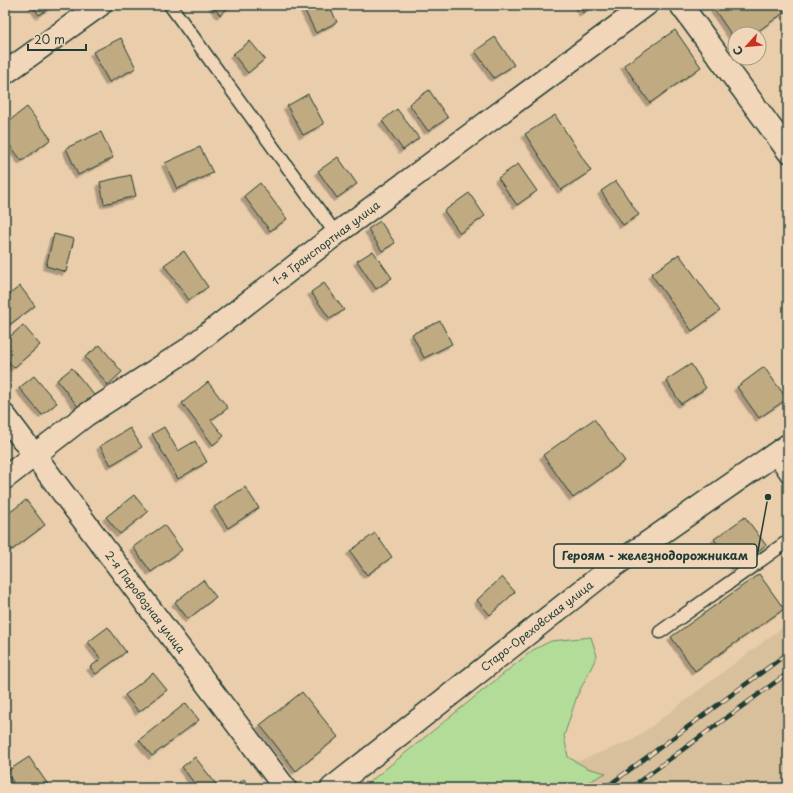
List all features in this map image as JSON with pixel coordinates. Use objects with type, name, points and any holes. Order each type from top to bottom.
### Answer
[{"type":"street","points":[[5,73],[100,5]]},
{"type":"street","name":"1-я Транспортная улица","points":[[5,478],[86,415],[187,350],[336,234],[646,5]]},
{"type":"street","points":[[681,5],[788,152]]},
{"type":"street","name":"2-я Паровозная улица","points":[[5,416],[285,788]]},
{"type":"street","name":"Старо-Ореховская улица","points":[[332,788],[611,568],[780,450]]},
{"type":"lane","points":[[170,5],[336,234]]},
{"type":"lane","points":[[780,450],[788,477]]},
{"type":"lane","points":[[660,632],[788,541]]},
{"type":"shaded area","points":[[788,623],[788,788],[508,788],[633,740]]},
{"type":"green space","points":[[591,637],[597,656],[577,696],[564,736],[568,757],[587,768],[606,773],[577,788],[362,788],[533,650],[551,641]]},
{"type":"building","points":[[32,5],[54,5],[39,15]]},
{"type":"building","points":[[212,5],[232,5],[220,15]]},
{"type":"building","points":[[302,5],[316,5],[317,8],[323,5],[329,5],[337,22],[316,33]]},
{"type":"building","points":[[578,5],[594,5],[583,13]]},
{"type":"building","points":[[720,5],[780,5],[785,12],[765,26],[727,26],[727,28],[714,9]]},
{"type":"building","points":[[675,30],[701,67],[650,103],[624,65]]},
{"type":"building","points":[[495,37],[514,65],[494,78],[475,51]]},
{"type":"building","points":[[121,38],[136,68],[109,82],[93,52]]},
{"type":"building","points":[[250,41],[265,59],[248,73],[233,54]]},
{"type":"building","points":[[429,90],[448,118],[428,131],[409,104]]},
{"type":"building","points":[[308,94],[324,124],[303,135],[287,106]]},
{"type":"building","points":[[27,107],[51,139],[22,161],[5,139],[5,124]]},
{"type":"building","points":[[397,109],[419,138],[403,150],[382,121]]},
{"type":"building","points":[[555,115],[591,171],[561,190],[525,134]]},
{"type":"building","points":[[101,132],[113,158],[78,175],[66,148]]},
{"type":"building","points":[[200,147],[213,173],[177,189],[165,163]]},
{"type":"building","points":[[338,157],[357,184],[337,198],[318,171]]},
{"type":"building","points":[[518,164],[537,191],[517,205],[498,178]]},
{"type":"building","points":[[131,175],[136,196],[104,204],[100,182]]},
{"type":"building","points":[[616,181],[639,215],[623,225],[601,191]]},
{"type":"building","points":[[260,183],[287,219],[270,231],[244,196]]},
{"type":"building","points":[[469,193],[485,216],[460,233],[444,211]]},
{"type":"building","points":[[380,221],[395,243],[382,251],[368,229]]},
{"type":"building","points":[[54,234],[74,239],[66,272],[46,266]]},
{"type":"building","points":[[184,251],[208,287],[189,300],[164,265]]},
{"type":"building","points":[[373,251],[392,278],[376,289],[357,261]]},
{"type":"building","points":[[679,254],[720,311],[692,331],[651,274]]},
{"type":"building","points":[[324,283],[344,310],[330,319],[311,292]]},
{"type":"building","points":[[20,286],[35,306],[5,328],[5,298]]},
{"type":"building","points":[[440,321],[452,344],[424,358],[412,334]]},
{"type":"building","points":[[23,325],[40,345],[14,368],[5,357],[5,341]]},
{"type":"building","points":[[100,345],[122,372],[108,385],[85,357]]},
{"type":"building","points":[[691,364],[706,388],[681,404],[666,380]]},
{"type":"building","points":[[764,367],[787,399],[759,418],[737,387]]},
{"type":"building","points":[[72,368],[94,395],[79,408],[57,380]]},
{"type":"building","points":[[34,376],[57,403],[42,415],[19,388]]},
{"type":"building","points":[[208,382],[228,408],[211,420],[224,436],[213,445],[182,403]]},
{"type":"building","points":[[594,419],[625,461],[573,498],[543,455]]},
{"type":"building","points":[[164,427],[178,451],[195,441],[207,462],[178,479],[152,434]]},
{"type":"building","points":[[130,428],[142,447],[111,465],[100,446]]},
{"type":"building","points":[[245,487],[259,508],[228,528],[214,507]]},
{"type":"building","points":[[134,495],[148,512],[120,534],[106,517]]},
{"type":"building","points":[[26,500],[45,525],[12,550],[5,540],[5,516]]},
{"type":"building","points":[[745,517],[766,545],[735,568],[714,539]]},
{"type":"building","points":[[164,525],[182,550],[151,572],[133,547]]},
{"type":"building","points":[[375,533],[392,557],[367,575],[350,551]]},
{"type":"building","points":[[759,574],[784,609],[695,671],[671,637]]},
{"type":"building","points":[[502,577],[515,592],[490,615],[477,600]]},
{"type":"building","points":[[203,580],[216,597],[188,619],[175,602]]},
{"type":"building","points":[[108,627],[126,652],[96,674],[90,667],[101,659],[88,642]]},
{"type":"building","points":[[153,673],[167,690],[139,712],[125,695]]},
{"type":"building","points":[[302,692],[338,737],[296,771],[260,725]]},
{"type":"building","points":[[186,703],[199,720],[152,756],[139,740]]},
{"type":"building","points":[[29,757],[49,786],[45,788],[17,788],[6,772]]},
{"type":"building","points":[[195,757],[219,788],[198,788],[182,767]]},
{"type":"building","points":[[244,779],[250,788],[233,788]]},
{"type":"railway","points":[[605,788],[788,653]]},
{"type":"railway","points":[[630,788],[788,673]]},
{"type":"place","name":"Героям - железнодорожникам","points":[[768,497]]}]
